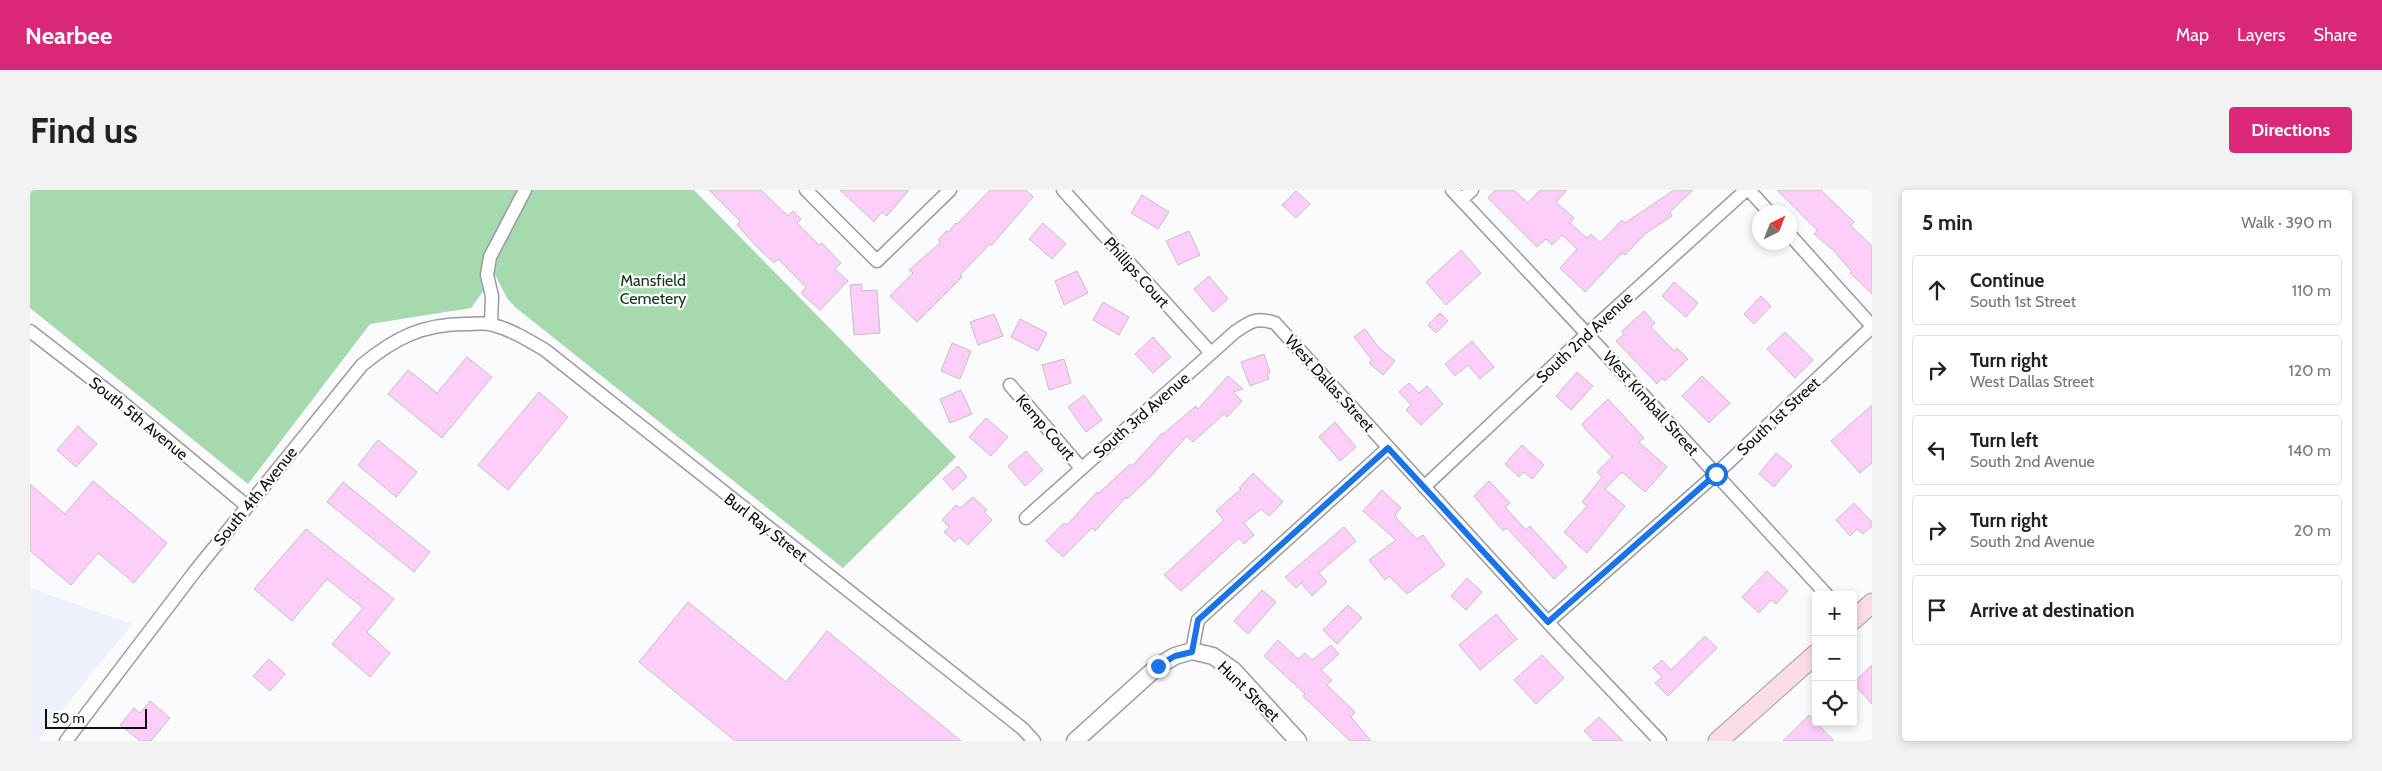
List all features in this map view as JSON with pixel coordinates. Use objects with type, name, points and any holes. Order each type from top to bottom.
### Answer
[{"type":"main road","points":[[1857,616],[1872,603]]},
{"type":"main road","points":[[1718,741],[1812,658]]},
{"type":"street","points":[[491,324],[492,296],[487,275],[490,257],[525,190]]},
{"type":"street","points":[[806,190],[877,261],[950,190]]},
{"type":"street","name":"Phillips Court","points":[[1064,190],[1212,353]]},
{"type":"street","name":"West Kimball Street","points":[[1452,190],[1588,334],[1823,591]]},
{"type":"street","points":[[1461,200],[1472,190]]},
{"type":"street","points":[[1747,190],[1762,205]]},
{"type":"street","name":"South 2nd Avenue","points":[[1424,487],[1588,334],[1747,190]]},
{"type":"street","points":[[1797,243],[1872,327]]},
{"type":"street","name":"South 3rd Avenue","points":[[1026,518],[1212,353],[1246,324],[1260,318]]},
{"type":"street","name":"West Dallas Street","points":[[1260,318],[1275,323],[1289,337],[1388,448],[1660,741]]},
{"type":"street","name":"South 4th Avenue","points":[[66,741],[247,506],[362,365],[387,345],[416,331],[450,324],[491,324]]},
{"type":"street","name":"Burl Ray Street","points":[[491,324],[518,334],[545,350],[1015,723],[1034,741]]},
{"type":"street","name":"South 1st Street","points":[[1548,622],[1716,474],[1872,327]]},
{"type":"street","name":"South 5th Avenue","points":[[30,331],[123,403],[247,506]]},
{"type":"street","name":"Kemp Court","points":[[1010,385],[1081,468]]},
{"type":"street","points":[[1075,741],[1158,666],[1175,656],[1192,652],[1198,620],[1388,448]]},
{"type":"street","name":"Hunt Street","points":[[1192,652],[1213,656],[1233,670],[1298,741]]},
{"type":"shaded area","points":[[30,588],[132,624],[37,741],[30,741]]},
{"type":"green space","name":"Mansfield Cemetery","points":[[30,190],[694,190],[956,457],[843,568],[515,307],[507,298],[495,275],[471,308],[370,324],[248,484],[30,308]]},
{"type":"building","points":[[709,190],[761,190],[788,216],[793,211],[801,219],[797,223],[819,245],[822,243],[841,263],[835,269],[848,281],[820,310],[801,293],[806,287],[778,259],[774,263],[758,248],[737,225],[740,221]]},
{"type":"building","points":[[840,190],[909,190],[887,216],[882,212],[874,222]]},
{"type":"building","points":[[990,190],[1026,190],[1033,197],[992,245],[990,244],[960,275],[962,277],[917,322],[890,296],[913,273],[909,270],[941,242],[938,240],[946,231],[948,232],[957,224]]},
{"type":"building","points":[[1495,190],[1514,190],[1528,203],[1540,190],[1567,190],[1556,202],[1574,218],[1570,223],[1587,238],[1591,234],[1600,243],[1622,220],[1625,223],[1674,190],[1693,190],[1670,212],[1672,216],[1645,234],[1625,255],[1622,253],[1585,292],[1560,268],[1577,249],[1562,235],[1552,245],[1546,239],[1537,247],[1488,198]]},
{"type":"building","points":[[1777,190],[1821,190],[1854,222],[1851,226],[1872,246],[1872,294],[1850,273],[1852,272],[1834,251],[1814,234],[1817,230],[1797,210],[1797,205],[1792,205]]},
{"type":"building","points":[[1296,191],[1310,204],[1296,218],[1282,205]]},
{"type":"building","points":[[1142,195],[1169,212],[1158,229],[1131,213]]},
{"type":"building","points":[[1043,223],[1066,244],[1052,259],[1029,239]]},
{"type":"building","points":[[1189,231],[1200,255],[1178,265],[1166,241]]},
{"type":"building","points":[[1461,250],[1481,273],[1446,305],[1426,282]]},
{"type":"building","points":[[1077,271],[1088,293],[1064,305],[1055,281]]},
{"type":"building","points":[[1209,276],[1228,299],[1213,312],[1194,289]]},
{"type":"building","points":[[1674,282],[1698,303],[1686,317],[1662,296]]},
{"type":"building","points":[[862,284],[862,291],[877,290],[880,333],[854,335],[850,285]]},
{"type":"building","points":[[1761,296],[1771,306],[1754,324],[1744,314]]},
{"type":"building","points":[[1103,302],[1129,317],[1119,335],[1093,320]]},
{"type":"building","points":[[1644,311],[1655,323],[1651,327],[1674,351],[1677,348],[1688,359],[1665,381],[1662,378],[1657,384],[1616,341],[1624,334],[1622,331]]},
{"type":"building","points":[[1440,313],[1448,321],[1436,333],[1428,325]]},
{"type":"building","points":[[994,314],[1003,336],[978,345],[970,322]]},
{"type":"building","points":[[1020,319],[1047,333],[1038,351],[1011,337]]},
{"type":"building","points":[[1365,329],[1379,348],[1395,361],[1383,375],[1369,363],[1372,360],[1354,337]]},
{"type":"building","points":[[1785,332],[1813,360],[1795,378],[1767,349]]},
{"type":"building","points":[[1153,337],[1171,357],[1153,373],[1135,354]]},
{"type":"building","points":[[1472,341],[1494,367],[1480,379],[1468,365],[1455,376],[1445,364]]},
{"type":"building","points":[[952,343],[971,351],[960,379],[941,371]]},
{"type":"building","points":[[1264,354],[1270,372],[1267,373],[1269,379],[1250,386],[1241,362]]},
{"type":"building","points":[[467,357],[492,377],[442,438],[388,394],[408,370],[437,393]]},
{"type":"building","points":[[1064,359],[1071,383],[1049,390],[1042,365]]},
{"type":"building","points":[[1577,372],[1593,386],[1571,410],[1556,396]]},
{"type":"building","points":[[1228,376],[1243,389],[1233,392],[1242,401],[1227,417],[1224,414],[1193,442],[1187,436],[1151,476],[1127,499],[1126,497],[1095,531],[1092,528],[1063,557],[1046,541],[1064,523],[1067,525],[1097,492],[1098,494],[1130,464],[1132,466],[1162,433],[1196,406],[1198,409]]},
{"type":"building","points":[[1702,376],[1730,403],[1709,423],[1682,396]]},
{"type":"building","points":[[1409,383],[1419,393],[1427,386],[1443,404],[1421,425],[1406,410],[1411,405],[1399,392]]},
{"type":"building","points":[[961,390],[972,414],[950,423],[940,399]]},
{"type":"building","points":[[539,392],[568,417],[508,490],[478,465]]},
{"type":"building","points":[[1084,395],[1102,420],[1086,432],[1068,407]]},
{"type":"building","points":[[1608,399],[1644,438],[1639,442],[1667,467],[1645,492],[1622,472],[1605,489],[1625,506],[1587,553],[1564,532],[1587,506],[1582,502],[1602,477],[1597,472],[1612,457],[1582,424]]},
{"type":"building","points":[[1872,405],[1872,463],[1860,473],[1831,441]]},
{"type":"building","points":[[986,418],[1008,437],[991,456],[969,437]]},
{"type":"building","points":[[1335,422],[1356,447],[1340,461],[1319,437]]},
{"type":"building","points":[[78,426],[97,444],[76,467],[57,450]]},
{"type":"building","points":[[378,440],[417,472],[396,497],[358,465]]},
{"type":"building","points":[[1522,445],[1544,465],[1532,479],[1524,472],[1519,477],[1505,464]]},
{"type":"building","points":[[1026,451],[1043,470],[1025,486],[1008,466]]},
{"type":"building","points":[[1776,453],[1792,466],[1774,487],[1759,474]]},
{"type":"building","points":[[958,466],[967,477],[953,490],[943,479]]},
{"type":"building","points":[[1253,473],[1283,502],[1269,516],[1261,509],[1244,523],[1254,535],[1244,544],[1239,538],[1181,591],[1164,575],[1224,520],[1216,511],[1241,489],[1239,488]]},
{"type":"building","points":[[93,481],[167,543],[134,583],[98,553],[71,585],[30,551],[30,484],[65,514]]},
{"type":"building","points":[[1489,481],[1510,503],[1505,507],[1526,530],[1530,526],[1567,567],[1554,579],[1507,528],[1503,531],[1474,496]]},
{"type":"building","points":[[343,482],[430,552],[414,572],[327,502]]},
{"type":"building","points":[[1382,490],[1401,508],[1395,515],[1398,520],[1417,539],[1423,535],[1445,565],[1407,594],[1389,576],[1385,580],[1369,560],[1396,540],[1363,511]]},
{"type":"building","points":[[973,497],[987,510],[984,512],[992,520],[968,545],[959,537],[955,542],[944,532],[949,527],[942,520],[956,505],[960,508]]},
{"type":"building","points":[[1854,503],[1872,522],[1872,526],[1863,534],[1857,529],[1850,536],[1836,520]]},
{"type":"building","points":[[1344,527],[1356,541],[1319,573],[1327,582],[1312,596],[1301,583],[1296,588],[1285,577]]},
{"type":"building","points":[[306,529],[394,599],[367,632],[390,653],[370,677],[332,644],[363,608],[327,579],[292,621],[254,589]]},
{"type":"building","points":[[1767,571],[1788,591],[1776,604],[1771,600],[1759,613],[1742,597]]},
{"type":"building","points":[[1467,578],[1482,592],[1466,610],[1451,596]]},
{"type":"building","points":[[1262,590],[1276,602],[1248,634],[1234,621]]},
{"type":"building","points":[[688,602],[786,682],[827,631],[961,741],[735,741],[639,662]]},
{"type":"building","points":[[1348,605],[1362,618],[1337,644],[1323,630]]},
{"type":"building","points":[[1496,614],[1517,639],[1480,670],[1459,645]]},
{"type":"building","points":[[1705,636],[1717,648],[1668,696],[1655,683],[1662,677],[1653,668],[1662,660],[1671,670]]},
{"type":"building","points":[[1278,640],[1298,659],[1305,653],[1312,660],[1331,645],[1339,654],[1321,670],[1332,680],[1327,685],[1355,712],[1351,717],[1371,741],[1350,741],[1303,696],[1305,694],[1264,656]]},
{"type":"building","points":[[1542,655],[1564,678],[1536,704],[1514,680]]},
{"type":"building","points":[[269,659],[285,674],[270,691],[253,676]]},
{"type":"building","points":[[1872,665],[1872,704],[1857,687],[1857,679]]},
{"type":"building","points":[[150,701],[170,718],[151,741],[140,741],[120,725],[134,708],[140,713]]},
{"type":"building","points":[[1809,715],[1812,718],[1812,726],[1820,726],[1834,741],[1783,741]]},
{"type":"building","points":[[1599,717],[1623,741],[1594,741],[1584,731]]},
{"type":"route","points":[[1158,666],[1175,656],[1192,652],[1198,620],[1388,448],[1548,622],[1716,474]]}]
